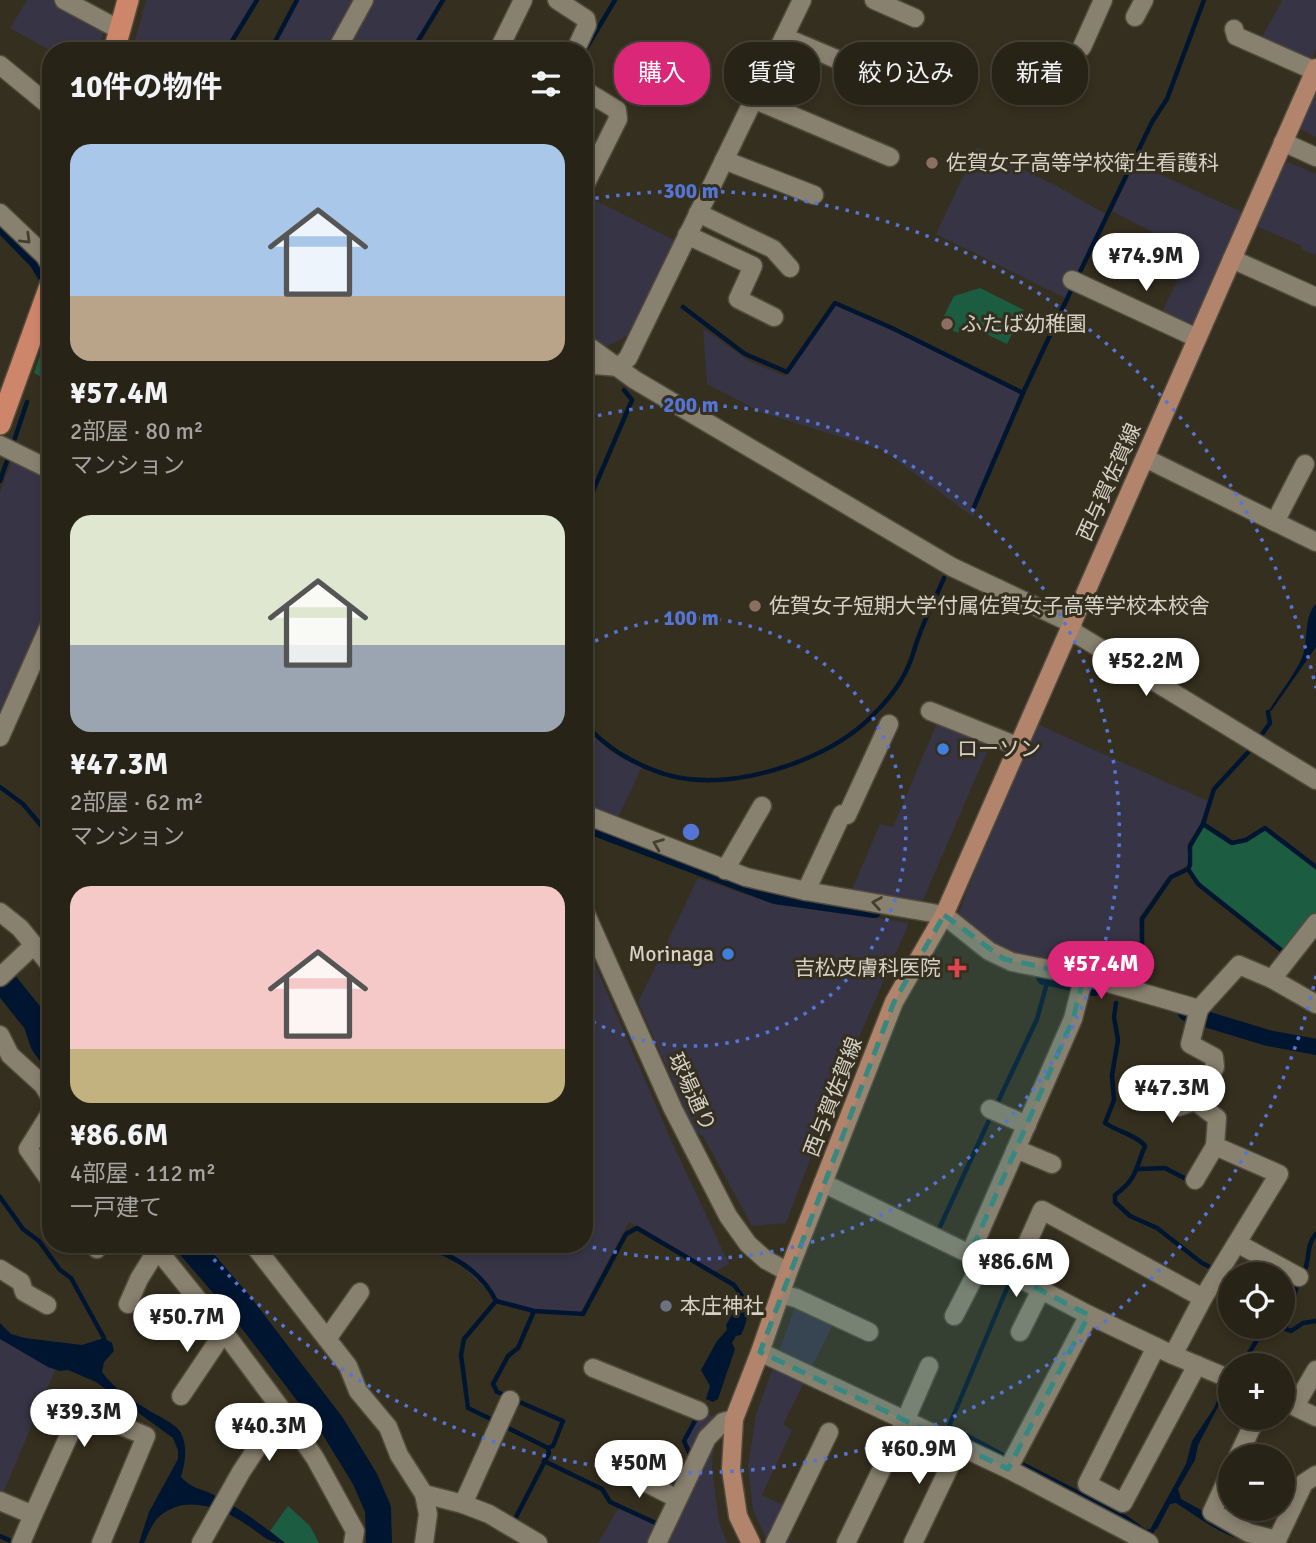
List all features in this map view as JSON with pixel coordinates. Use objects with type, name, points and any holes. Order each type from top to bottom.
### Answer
[{"type":"highway","points":[[117,41],[128,0]]},
{"type":"highway","points":[[0,424],[42,308]]},
{"type":"main road","name":"西与賀佐賀線","points":[[751,1543],[738,1516],[731,1469],[734,1419],[788,1272],[894,1002],[944,915],[1316,69]]},
{"type":"street","points":[[64,0],[117,41]]},
{"type":"street","points":[[341,42],[364,0]]},
{"type":"street","points":[[502,42],[523,0]]},
{"type":"street","points":[[557,0],[586,22],[578,42]]},
{"type":"street","points":[[781,42],[802,0]]},
{"type":"street","points":[[874,0],[915,18]]},
{"type":"street","points":[[1084,42],[1104,0]]},
{"type":"street","points":[[1136,18],[1144,0]]},
{"type":"street","points":[[1234,29],[1236,36],[1316,69]]},
{"type":"street","points":[[783,37],[834,58]]},
{"type":"street","points":[[0,65],[42,100]]},
{"type":"street","points":[[593,95],[617,110],[618,119],[593,169]]},
{"type":"street","points":[[593,366],[619,367],[628,358],[750,105]]},
{"type":"street","points":[[767,105],[890,156]]},
{"type":"street","points":[[1283,142],[1316,157]]},
{"type":"street","points":[[724,160],[814,195]]},
{"type":"street","points":[[0,213],[42,253]]},
{"type":"street","points":[[698,213],[773,249],[790,268]]},
{"type":"street","points":[[687,234],[753,266],[738,299],[774,317]]},
{"type":"street","points":[[1232,258],[1316,297]]},
{"type":"street","points":[[1076,282],[1197,338]]},
{"type":"street","points":[[593,348],[635,380],[952,567],[1071,623],[1075,633],[1316,780]]},
{"type":"street","points":[[7,449],[42,466]]},
{"type":"street","points":[[1145,458],[1316,542]]},
{"type":"street","points":[[1275,522],[1305,464]]},
{"type":"street","points":[[0,737],[42,645]]},
{"type":"street","points":[[930,711],[1017,746]]},
{"type":"street","points":[[806,891],[842,814],[847,815],[889,724]]},
{"type":"street","points":[[725,870],[762,806]]},
{"type":"street","points":[[593,818],[746,877],[806,891],[944,915],[989,951],[1004,959],[1082,984],[1198,1014]]},
{"type":"street","points":[[0,912],[20,929],[42,955]]},
{"type":"street","points":[[1272,979],[1316,923]]},
{"type":"street","name":"球場通り","points":[[593,930],[673,1109],[728,1216],[748,1244],[766,1260],[788,1272]]},
{"type":"street","points":[[1,976],[34,945]]},
{"type":"street","points":[[1158,1094],[1178,1107],[1195,1101],[1215,1067],[1214,1056],[1190,1044],[1198,1014],[1239,965],[1272,979],[1316,1004]]},
{"type":"street","points":[[954,1316],[1016,1149],[1073,1019],[1082,984]]},
{"type":"street","points":[[0,1035],[10,1055],[42,1085]]},
{"type":"street","points":[[1195,1101],[1217,1118],[1215,1146],[1195,1180]]},
{"type":"street","points":[[993,1111],[1027,1125]]},
{"type":"street","points":[[42,1126],[28,1149],[42,1169]]},
{"type":"street","points":[[1215,1146],[1279,1174],[1237,1243],[1229,1262]]},
{"type":"street","points":[[1016,1149],[1052,1164]]},
{"type":"street","points":[[823,1183],[1156,1348],[1218,1374]]},
{"type":"street","points":[[1013,1275],[1042,1210],[1203,1298]]},
{"type":"street","points":[[1237,1243],[1299,1277]]},
{"type":"street","points":[[128,1304],[152,1253]]},
{"type":"street","points":[[160,1253],[224,1332],[315,1458],[355,1531],[353,1543]]},
{"type":"street","points":[[260,1253],[348,1366],[358,1391],[388,1427],[400,1455],[424,1494],[428,1514],[424,1543]]},
{"type":"street","points":[[0,1269],[21,1282],[24,1292],[47,1305]]},
{"type":"street","points":[[1173,1355],[1203,1298],[1218,1282]]},
{"type":"street","points":[[1020,1332],[1041,1290]]},
{"type":"street","points":[[327,1339],[360,1292]]},
{"type":"street","points":[[780,1294],[796,1298],[869,1332]]},
{"type":"street","points":[[1008,1469],[1088,1315]]},
{"type":"street","points":[[181,1396],[224,1332]]},
{"type":"street","points":[[1156,1348],[1087,1484],[1123,1503],[1197,1365]]},
{"type":"street","points":[[760,1352],[1008,1469],[1149,1543]]},
{"type":"street","points":[[846,1543],[929,1366]]},
{"type":"street","points":[[593,1368],[699,1411]]},
{"type":"street","points":[[1295,1396],[1316,1370]]},
{"type":"street","points":[[463,1504],[510,1400]]},
{"type":"street","points":[[1295,1406],[1316,1417]]},
{"type":"street","points":[[22,1542],[81,1409],[146,1436],[101,1543]]},
{"type":"street","points":[[203,1542],[240,1472],[282,1410]]},
{"type":"street","points":[[657,1543],[707,1438],[723,1422],[734,1419]]},
{"type":"street","points":[[775,1543],[829,1432]]},
{"type":"street","points":[[912,1543],[959,1447]]},
{"type":"street","points":[[625,1472],[670,1495]]},
{"type":"street","points":[[1295,1503],[1304,1483],[1316,1475]]},
{"type":"street","points":[[424,1494],[489,1514],[529,1538]]},
{"type":"street","points":[[1218,1499],[1212,1512],[1218,1515]]},
{"type":"street","points":[[0,1501],[33,1515]]},
{"type":"street","points":[[1228,1521],[1250,1533],[1278,1540],[1287,1521]]},
{"type":"highlighted area","points":[[944,915],[1004,959],[1084,976],[1073,1019],[970,1254],[1089,1315],[1008,1469],[760,1352],[894,1002]]},
{"type":"shaded area","points":[[27,0],[70,0],[107,20],[101,42],[42,42],[42,46],[10,28]]},
{"type":"shaded area","points":[[146,0],[255,0],[230,42],[134,42]]},
{"type":"shaded area","points":[[299,0],[358,0],[336,42],[276,42]]},
{"type":"shaded area","points":[[369,0],[441,0],[415,42],[346,42]]},
{"type":"shaded area","points":[[1280,0],[1316,0],[1316,49],[1310,64],[1259,42],[1282,1]]},
{"type":"shaded area","points":[[1316,92],[1316,137],[1302,130],[1300,126]]},
{"type":"shaded area","points":[[977,147],[1055,185],[1109,216],[1069,300],[936,234]]},
{"type":"shaded area","points":[[1288,162],[1316,174],[1316,255],[1256,226],[1284,164]]},
{"type":"shaded area","points":[[1135,163],[1244,213],[1192,331],[1161,314],[1191,252],[1112,211]]},
{"type":"shaded area","points":[[593,199],[678,242],[632,333],[602,349],[593,343]]},
{"type":"shaded area","points":[[835,303],[1025,392],[973,517],[883,450],[763,413],[707,384],[703,328],[749,361],[785,376]]},
{"type":"shaded area","points":[[14,455],[42,470],[42,632],[0,728],[0,492]]},
{"type":"shaded area","points":[[940,716],[992,740],[923,900],[916,903],[850,894],[880,824],[893,827]]},
{"type":"shaded area","points":[[1037,724],[1208,801],[1201,825],[1188,843],[1188,865],[1169,876],[1139,917],[1140,952],[1132,986],[1013,960],[956,922]]},
{"type":"shaded area","points":[[593,732],[608,750],[642,767],[615,824],[593,814]]},
{"type":"shaded area","points":[[698,878],[762,900],[909,923],[845,1069],[786,1223],[752,1226],[703,1136],[695,1132],[638,1002]]},
{"type":"shaded area","points":[[593,960],[672,1142],[729,1264],[714,1272],[629,1222],[578,1317],[530,1312],[493,1302],[490,1293],[457,1261],[438,1253],[593,1253]]},
{"type":"shaded area","points":[[800,1293],[839,1313],[783,1424],[792,1430],[762,1495],[793,1510],[778,1536],[792,1543],[768,1543],[753,1510],[748,1466],[756,1414]]},
{"type":"shaded area","points":[[0,1335],[59,1361],[0,1500]]},
{"type":"shaded area","points":[[698,1411],[716,1417],[712,1468],[719,1522],[727,1543],[598,1543],[620,1505],[670,1529],[698,1461],[684,1442]]},
{"type":"green space","points":[[980,288],[1024,310],[1007,344],[963,323],[958,333],[940,324],[954,296]]},
{"type":"green space","points":[[42,350],[42,377],[34,373]]},
{"type":"green space","points":[[1201,825],[1231,843],[1246,841],[1265,829],[1316,868],[1316,917],[1288,954],[1216,899],[1193,874],[1188,864],[1188,848]]},
{"type":"green space","points":[[288,1506],[310,1526],[319,1543],[285,1543],[270,1531]]},
{"type":"water","points":[[0,222],[42,270],[42,286],[31,267],[0,235]]},
{"type":"water","points":[[1316,604],[1316,647],[1268,712],[1302,658],[1309,616]]},
{"type":"water","points":[[743,1296],[747,1311],[745,1325],[741,1335],[736,1336],[732,1343],[735,1349],[718,1399],[713,1402],[706,1399],[710,1386],[701,1370],[717,1341],[727,1330],[726,1325]]},
{"type":"water","points":[[0,1323],[11,1334],[25,1338],[82,1345],[104,1338],[112,1343],[114,1351],[104,1362],[102,1372],[127,1396],[178,1429],[185,1449],[181,1477],[191,1485],[240,1510],[285,1543],[269,1540],[227,1513],[193,1504],[182,1505],[161,1515],[153,1524],[144,1543],[139,1543],[149,1512],[178,1459],[173,1438],[96,1382],[68,1370],[60,1371],[48,1367],[0,1339]]},
{"type":"water","points":[[1218,1399],[1218,1407],[1198,1445],[1195,1460],[1178,1489],[1181,1499],[1261,1543],[1228,1535],[1176,1503],[1170,1504],[1157,1529],[1151,1528],[1186,1464],[1192,1441]]},
{"type":"waterway","points":[[231,42],[257,0]]},
{"type":"waterway","points":[[275,42],[297,0]]},
{"type":"waterway","points":[[417,42],[443,0]]},
{"type":"waterway","points":[[590,42],[615,0]]},
{"type":"waterway","points":[[1078,276],[1152,122],[1167,99],[1204,0]]},
{"type":"waterway","points":[[974,507],[1074,284]]},
{"type":"waterway","points":[[683,307],[745,354],[787,372],[835,303],[1023,393]]},
{"type":"waterway","points":[[593,491],[632,400],[624,390]]},
{"type":"waterway","points":[[12,447],[27,402]]},
{"type":"waterway","points":[[0,481],[9,455]]},
{"type":"waterway","points":[[593,732],[635,762],[670,776],[688,779],[736,778],[788,766],[813,756],[856,730],[885,702],[899,683],[944,578]]},
{"type":"waterway","points":[[1258,740],[1270,723],[1268,712]]},
{"type":"waterway","points":[[1136,984],[1142,954],[1142,919],[1171,877],[1188,869],[1190,846],[1203,824],[1214,789],[1253,747]]},
{"type":"waterway","points":[[0,787],[23,804],[42,826]]},
{"type":"waterway","points":[[1203,824],[1232,843],[1246,840],[1265,828],[1316,867]]},
{"type":"waterway","points":[[593,827],[775,896],[874,910]]},
{"type":"waterway","points":[[1188,869],[1198,884],[1285,953]]},
{"type":"waterway","points":[[0,977],[36,1022],[42,1040]]},
{"type":"waterway","points":[[1044,977],[1094,988]]},
{"type":"waterway","points":[[995,1108],[1037,1019],[1047,983]]},
{"type":"waterway","points":[[1116,1003],[1114,1017],[1118,1040],[1112,1075],[1114,1100],[1105,1123],[1145,1146],[1135,1173],[1115,1195],[1115,1202],[1130,1216],[1157,1228],[1202,1263],[1216,1270]]},
{"type":"waterway","points":[[1186,1013],[1268,1038],[1316,1047]]},
{"type":"waterway","points":[[938,1231],[991,1116]]},
{"type":"waterway","points":[[1139,1169],[1165,1168],[1188,1180]]},
{"type":"waterway","points":[[0,1197],[23,1229],[42,1245]]},
{"type":"waterway","points":[[496,1301],[534,1311],[583,1314],[626,1234],[637,1228],[734,1285],[742,1296]]},
{"type":"waterway","points":[[1303,1274],[1310,1243],[1316,1234]]},
{"type":"waterway","points":[[48,1253],[60,1270],[71,1278],[104,1342]]},
{"type":"waterway","points":[[196,1253],[238,1302],[332,1425],[365,1479],[378,1509],[379,1543]]},
{"type":"waterway","points":[[443,1253],[463,1264],[482,1280],[496,1301]]},
{"type":"waterway","points":[[1003,1455],[949,1426],[1010,1281]]},
{"type":"waterway","points":[[1295,1293],[1298,1282]]},
{"type":"waterway","points":[[495,1421],[468,1408],[461,1355],[464,1339],[496,1301]]},
{"type":"waterway","points":[[507,1396],[497,1392],[493,1384],[508,1356],[518,1348],[534,1311]]},
{"type":"waterway","points":[[1295,1328],[1303,1323],[1316,1321]]},
{"type":"waterway","points":[[1249,1353],[1257,1339]]},
{"type":"waterway","points":[[515,1400],[563,1421],[553,1446],[548,1448]]},
{"type":"waterway","points":[[691,1457],[684,1441],[698,1415]]},
{"type":"waterway","points":[[502,1425],[548,1448],[549,1453],[516,1517],[517,1523]]},
{"type":"waterway","points":[[544,1461],[602,1489],[610,1502],[660,1525]]},
{"type":"waterway","points":[[1022,1464],[1125,1517],[1146,1532],[1152,1531],[1156,1524]]},
{"type":"waterway","points":[[0,1536],[15,1543]]},
{"type":"place","name":"佐賀女子高等学校衛生看護科","points":[[932,163]]},
{"type":"place","name":"ふたば幼稚園","points":[[947,324]]},
{"type":"place","name":"佐賀女子短期大学付属佐賀女子高等学校本校舎","points":[[755,606]]},
{"type":"place","name":"ローソン","points":[[943,749]]},
{"type":"place","name":"Morinaga","points":[[728,954]]},
{"type":"place","name":"吉松皮膚科医院","points":[[957,968]]},
{"type":"place","name":"本庄神社","points":[[666,1306]]}]
